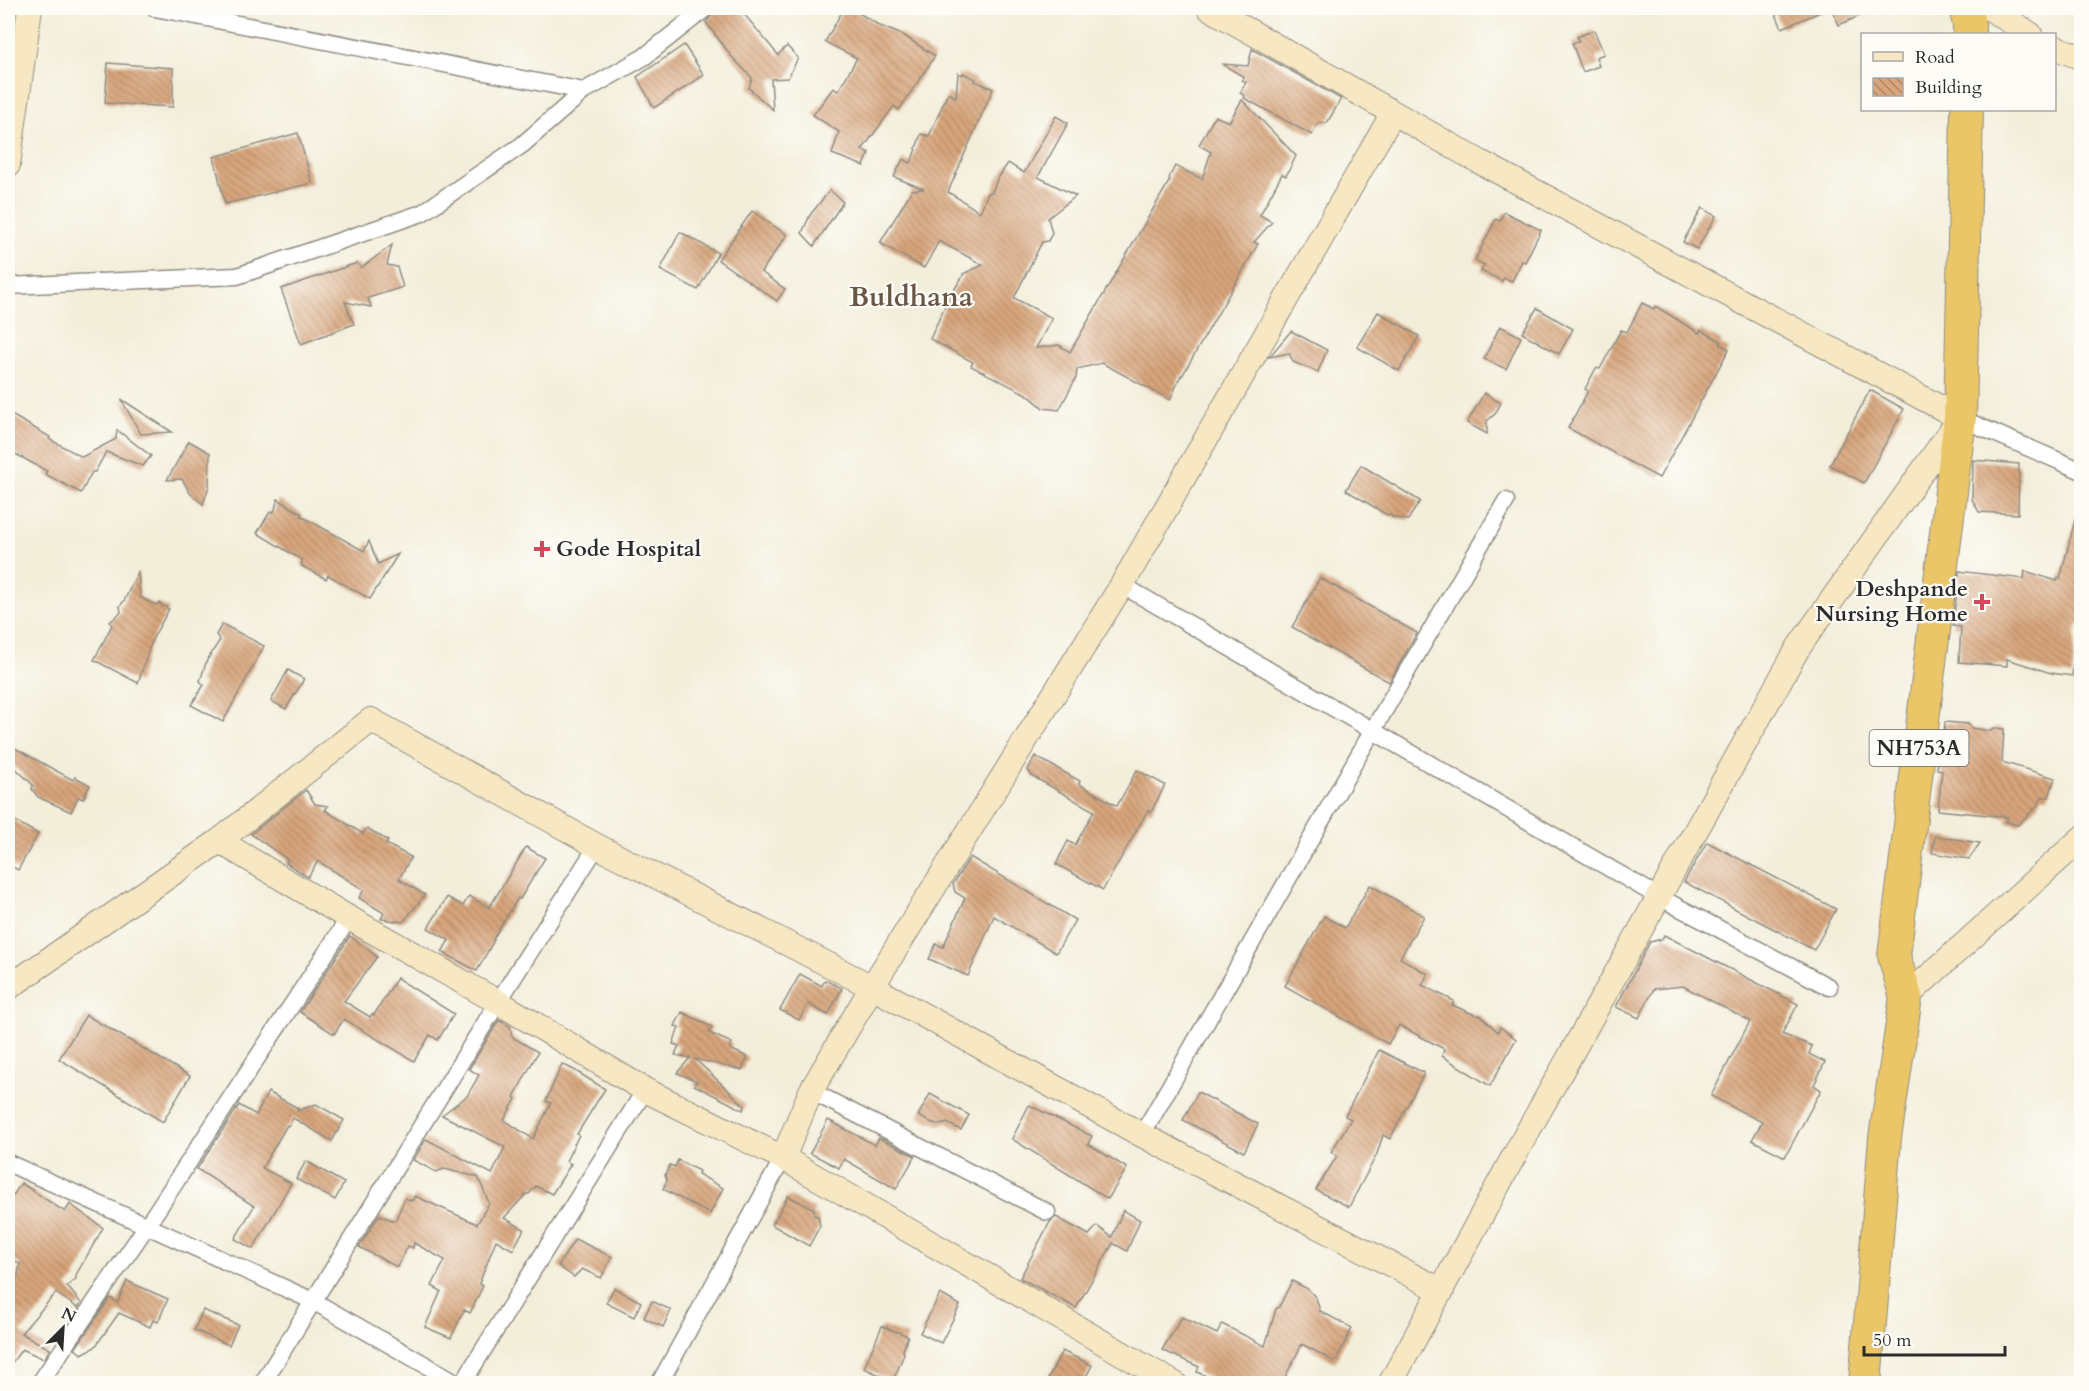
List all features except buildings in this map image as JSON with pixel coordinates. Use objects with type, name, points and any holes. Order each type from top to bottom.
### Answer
[{"type":"highway","points":[[1965,8],[1969,33]]},
{"type":"highway","name":"NH753A","points":[[1865,1383],[1885,1138],[1906,997],[1894,956],[1960,418],[1967,111]]},
{"type":"street","points":[[8,165],[30,8]]},
{"type":"street","points":[[155,8],[584,90]]},
{"type":"street","points":[[8,286],[237,276],[422,213],[522,145],[584,90],[644,57],[706,8]]},
{"type":"street","points":[[1209,8],[1480,162],[1960,418],[2082,471]]},
{"type":"street","points":[[1989,8],[2028,33]]},
{"type":"street","points":[[2056,46],[2082,58]]},
{"type":"street","points":[[659,1383],[783,1158],[811,1091],[872,987],[1122,585],[1393,112]]},
{"type":"street","points":[[1390,1383],[1798,648],[1960,418]]},
{"type":"street","points":[[1142,1135],[1506,501]]},
{"type":"street","points":[[1122,585],[1659,897],[1829,987]]},
{"type":"street","points":[[8,988],[219,841],[371,720],[597,846],[872,987],[1142,1135],[1442,1291]]},
{"type":"street","points":[[1906,997],[2082,838]]},
{"type":"street","points":[[219,841],[645,1090],[783,1158],[1175,1383]]},
{"type":"street","points":[[262,1383],[597,846]]},
{"type":"street","points":[[39,1383],[146,1227],[349,918]]},
{"type":"street","points":[[8,1166],[313,1301],[461,1383],[645,1090]]},
{"type":"street","points":[[811,1091],[1047,1212]]},
{"type":"place","name":"Gode Hospital","points":[[542,549]]},
{"type":"place","name":"Deshpande Nursing Home","points":[[1982,602]]},
{"type":"district","name":"Buldhana","points":[[911,297]]}]
